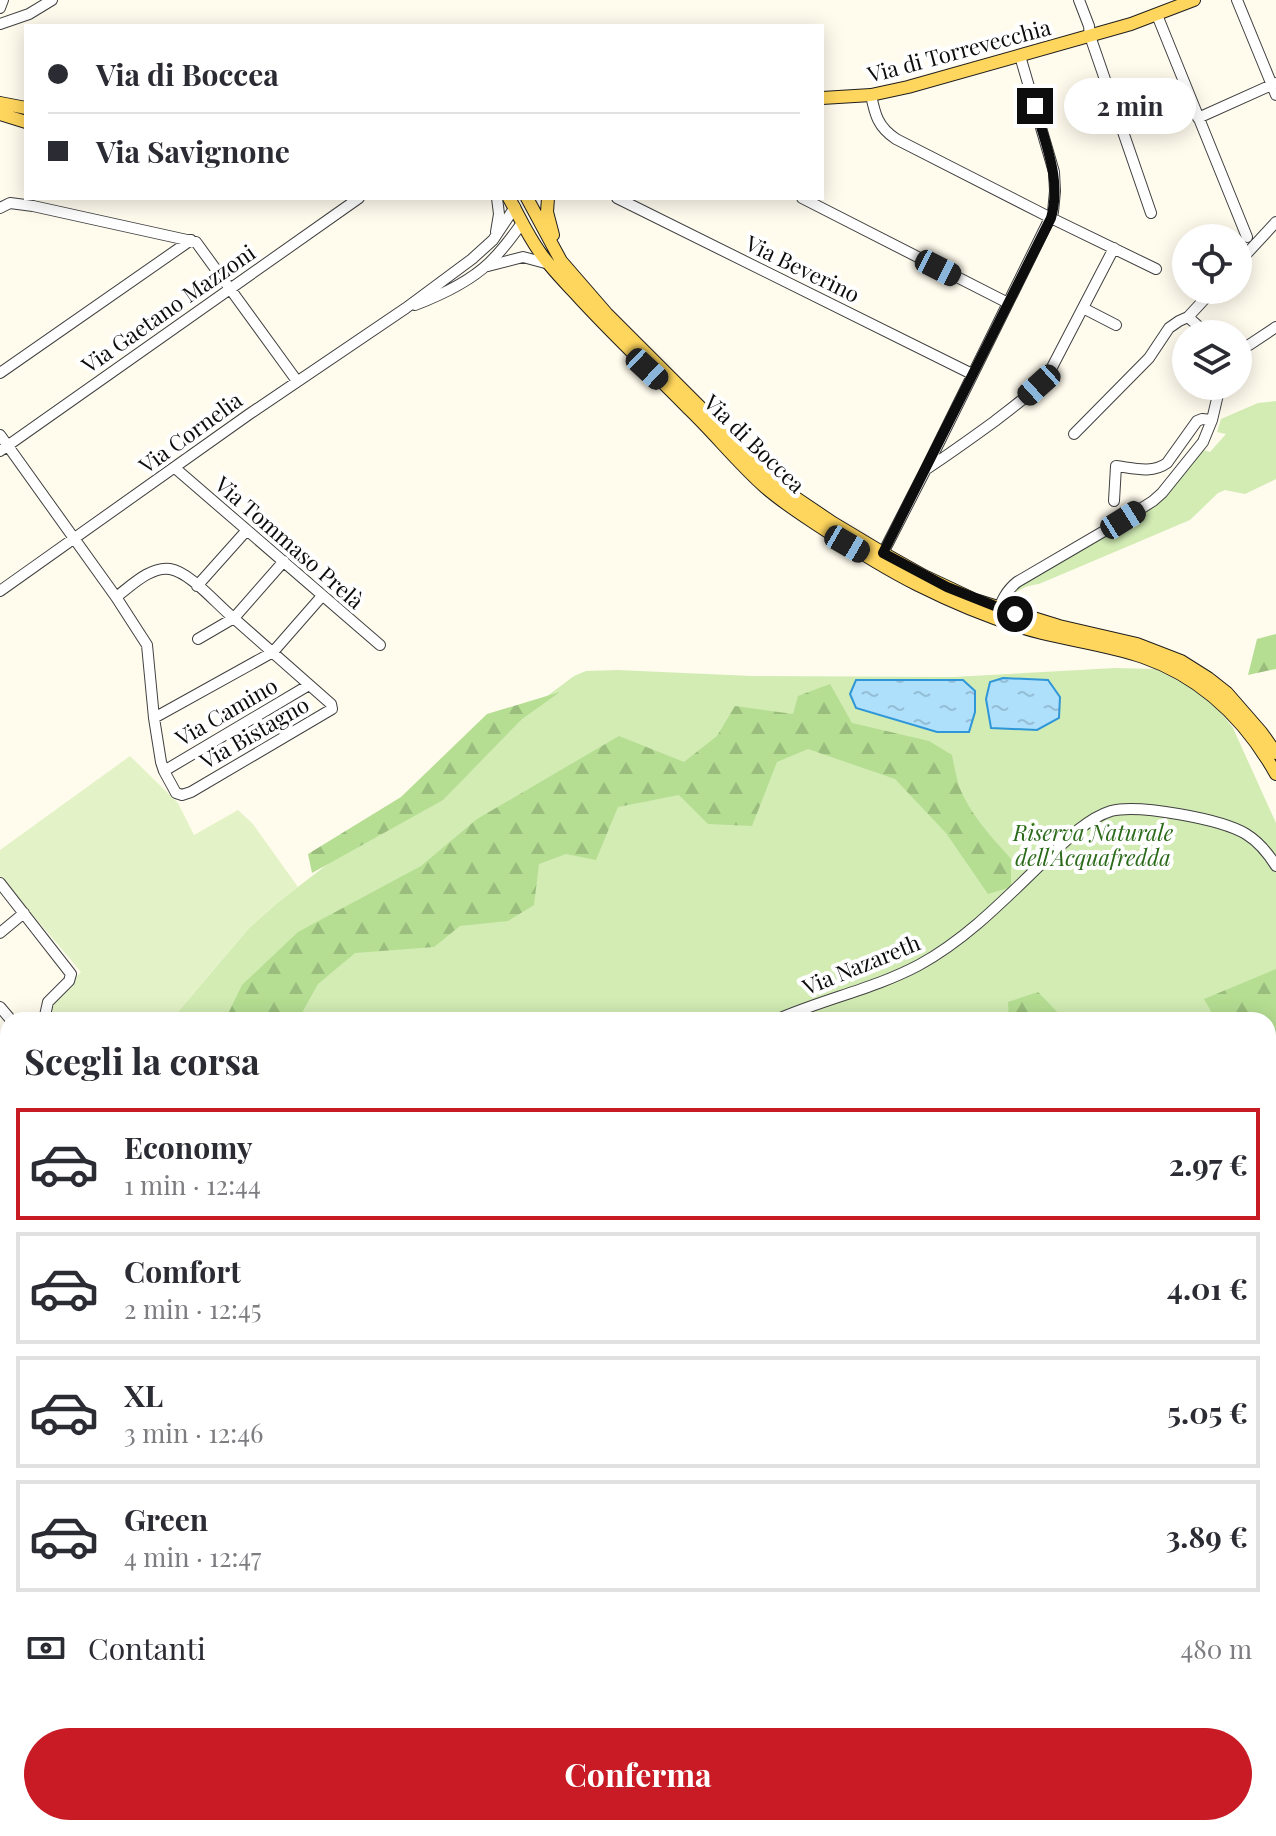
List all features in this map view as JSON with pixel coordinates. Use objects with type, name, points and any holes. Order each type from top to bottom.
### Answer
[{"type":"main road","name":"Via di Torrevecchia","points":[[824,98],[871,95],[899,89],[1090,36],[1194,0]]},
{"type":"main road","points":[[0,103],[24,108]]},
{"type":"main road","points":[[0,114],[24,121]]},
{"type":"main road","points":[[548,200],[555,263]]},
{"type":"main road","name":"Via di Boccea","points":[[515,201],[522,223],[536,247],[776,482],[819,514],[883,553],[997,614],[1137,644],[1181,661],[1227,693],[1276,753]]},
{"type":"main road","points":[[522,223],[533,201]]},
{"type":"main road","name":"Via di Boccea","points":[[533,201],[555,263],[629,352],[773,494],[837,538],[941,596],[1053,636],[1131,653],[1184,675],[1216,696],[1256,743],[1276,774]]},
{"type":"street","points":[[0,8],[3,0]]},
{"type":"street","points":[[0,24],[29,14],[52,0]]},
{"type":"street","points":[[1079,0],[1151,213]]},
{"type":"street","points":[[1198,118],[1275,88],[1237,0]]},
{"type":"street","points":[[1157,15],[1242,224]]},
{"type":"street","points":[[883,553],[1051,218],[1054,172],[1020,56]]},
{"type":"street","points":[[871,95],[877,120],[892,137],[1156,269]]},
{"type":"street","name":"Via Gaetano Mazzoni","points":[[4,448],[356,200]]},
{"type":"street","points":[[495,236],[499,214],[497,200]]},
{"type":"street","name":"Via Beverino","points":[[621,200],[972,374]]},
{"type":"street","points":[[806,200],[1008,303]]},
{"type":"street","name":"Via Cornelia","points":[[0,591],[478,255],[495,236],[515,201]]},
{"type":"street","points":[[0,208],[13,203],[191,240],[200,245],[297,381]]},
{"type":"street","points":[[1252,248],[1276,222]]},
{"type":"street","name":"Via Cornelia","points":[[406,308],[446,291],[486,266],[522,223]]},
{"type":"street","points":[[0,373],[191,240]]},
{"type":"street","points":[[926,469],[1025,398],[1048,375],[1114,248]]},
{"type":"street","points":[[486,266],[523,257],[555,263]]},
{"type":"street","points":[[1074,434],[1149,358],[1169,328],[1188,317],[1200,304]]},
{"type":"street","points":[[1083,308],[1116,325]]},
{"type":"street","points":[[1188,317],[1191,320]]},
{"type":"street","points":[[1252,343],[1276,327]]},
{"type":"street","points":[[997,614],[1001,600],[1017,582],[1153,501],[1197,451],[1207,434],[1217,400]]},
{"type":"street","points":[[1114,501],[1116,466],[1160,468],[1167,463],[1197,421],[1212,420]]},
{"type":"street","points":[[0,435],[4,448],[75,539],[147,645],[154,718],[164,771]]},
{"type":"street","name":"Via Tommaso Prelà","points":[[175,468],[380,645]]},
{"type":"street","points":[[197,586],[247,530]]},
{"type":"street","points":[[198,639],[234,618],[284,561]]},
{"type":"street","name":"Via Bistagno","points":[[116,597],[148,574],[163,569],[179,572],[331,704],[331,710],[187,794],[176,793],[164,771]]},
{"type":"street","points":[[154,718],[273,652],[322,596]]},
{"type":"street","name":"Via Camino","points":[[164,771],[309,685]]},
{"type":"street","name":"Via Nazareth","points":[[798,1012],[890,978],[929,959],[986,917],[1078,830],[1095,818],[1113,811],[1152,810],[1227,825],[1254,840],[1276,866]]},
{"type":"street","points":[[0,883],[72,975],[48,1002],[46,1012]]},
{"type":"street","points":[[0,933],[24,913]]},
{"type":"green space","points":[[1276,401],[1276,479],[1245,494],[1225,490],[1218,493],[1190,520],[1022,589],[1008,600],[1015,588],[1098,541],[1164,497],[1204,450],[1210,452],[1226,434],[1217,432],[1221,419],[1258,403]]},
{"type":"green space","points":[[1276,634],[1276,669],[1248,675],[1257,639]]},
{"type":"green space","name":"Riserva Naturale dell'Acquafredda","points":[[1115,668],[1155,669],[1191,687],[1218,709],[1233,728],[1276,823],[1276,1012],[178,1012],[249,928],[277,903],[574,676],[586,671],[617,670],[752,676],[953,677]]},
{"type":"green space","points":[[830,684],[852,723],[929,741],[952,755],[959,786],[969,807],[1011,859],[1011,887],[988,894],[946,833],[895,779],[808,749],[777,762],[752,826],[708,824],[679,795],[618,807],[596,860],[566,854],[539,864],[534,905],[508,921],[460,926],[434,947],[355,953],[318,984],[302,1012],[229,1012],[242,985],[298,932],[421,866],[477,819],[619,736],[684,762],[717,736],[735,706],[793,714],[798,696]]},
{"type":"green space","points":[[560,692],[522,719],[443,800],[312,873],[308,854],[401,797],[487,714]]},
{"type":"green space","points":[[130,756],[178,803],[194,835],[238,810],[253,824],[298,887],[249,928],[178,1012],[50,1012],[51,1004],[81,972],[0,876],[0,850]]},
{"type":"green space","points":[[1276,969],[1276,1012],[1211,1012],[1204,999]]},
{"type":"green space","points":[[1038,992],[1057,1012],[1009,1012],[1008,1002]]},
{"type":"water","points":[[1003,678],[1048,680],[1060,697],[1059,718],[1037,730],[991,728],[986,699],[990,682]]},
{"type":"water","points":[[856,680],[963,680],[975,691],[975,712],[969,732],[937,732],[856,708],[850,694]]},
{"type":"route","points":[[1015,614],[947,587],[883,553],[1051,218],[1055,200],[1054,172],[1035,106]]}]
